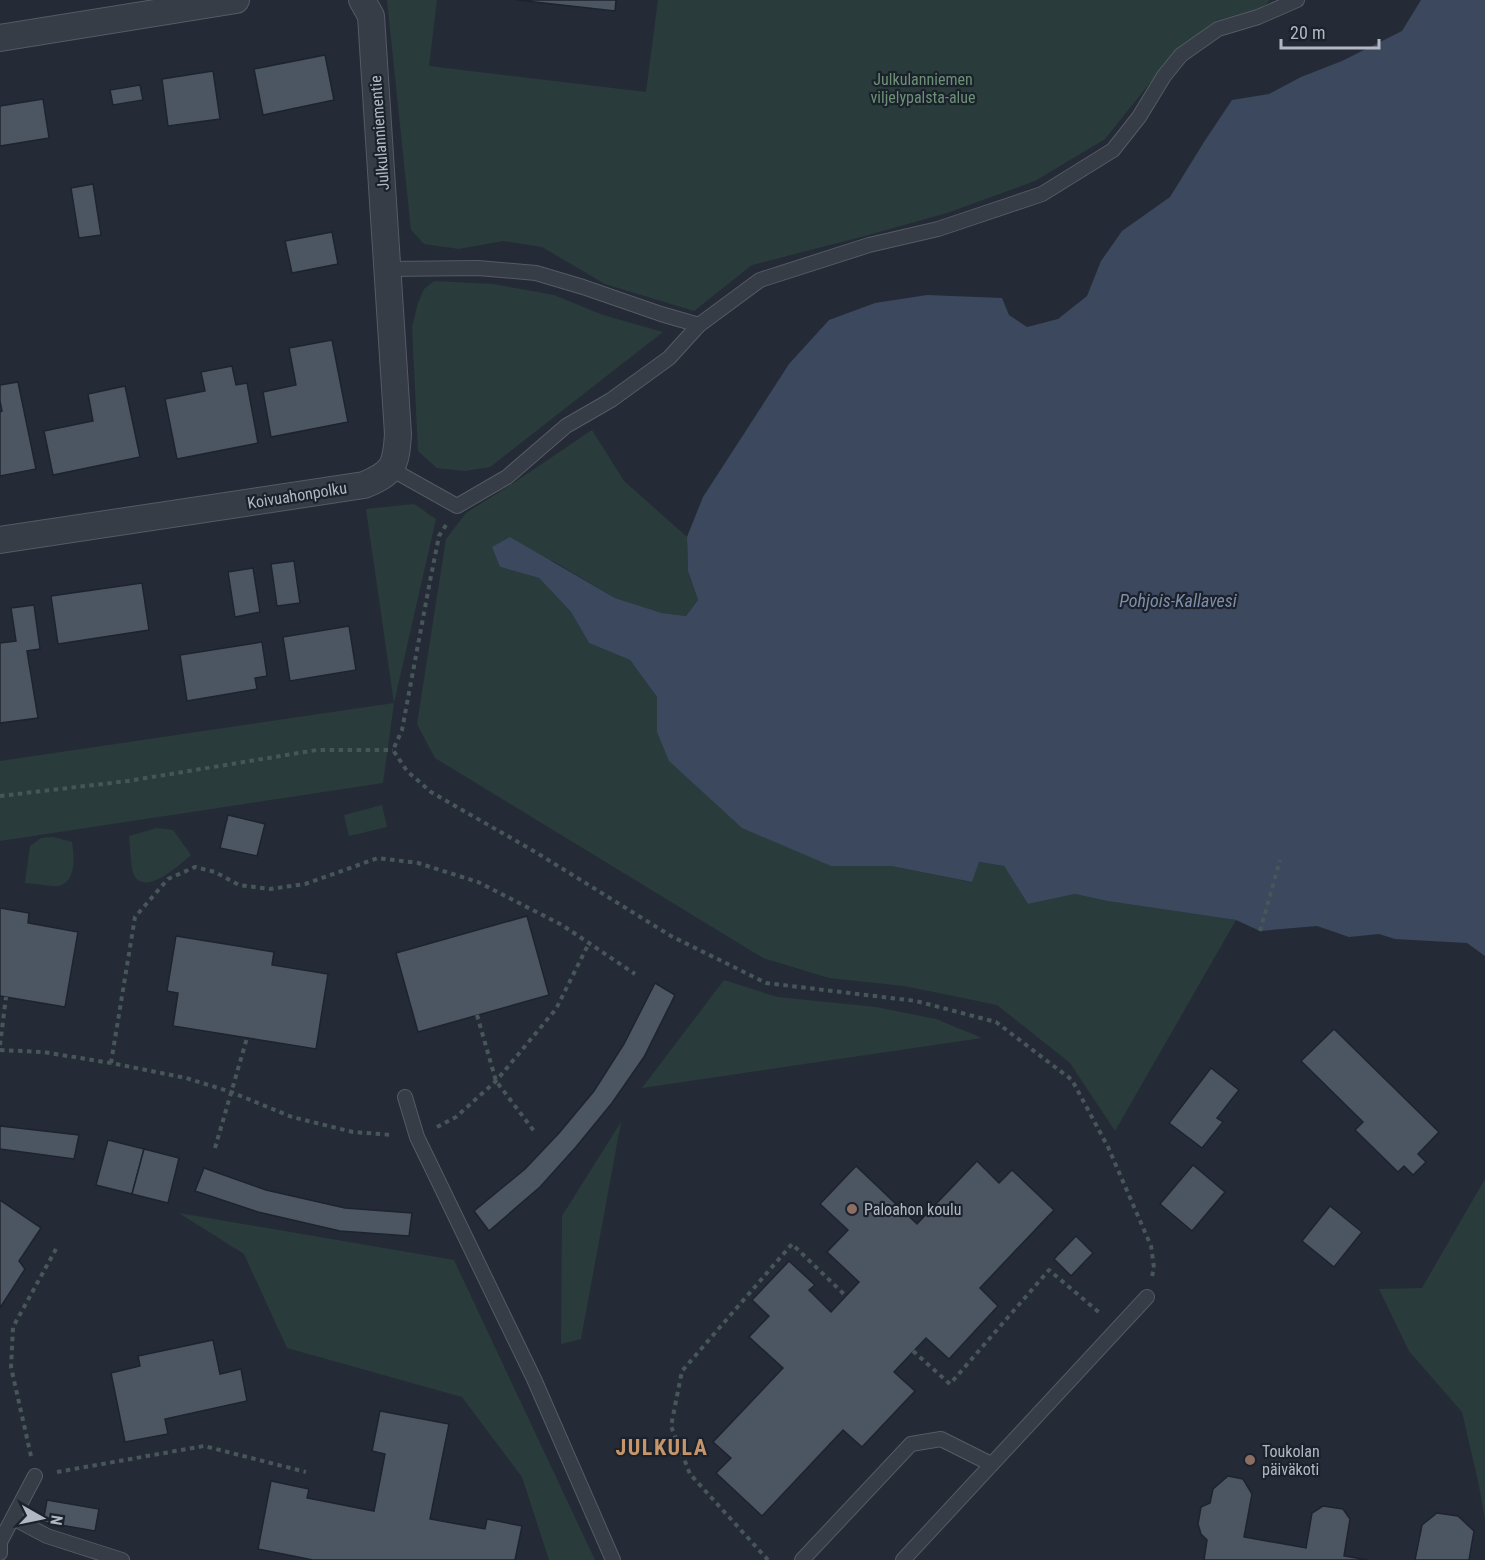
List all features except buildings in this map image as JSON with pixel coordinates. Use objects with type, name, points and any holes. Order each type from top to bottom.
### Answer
[{"type":"street","points":[[0,39],[236,0]]},
{"type":"street","name":"Julkulanniementie","points":[[362,0],[371,16],[387,269]]},
{"type":"street","points":[[387,269],[398,434],[397,453],[391,470]]},
{"type":"street","name":"Koivuahonpolku","points":[[0,540],[364,485],[391,470]]},
{"type":"lane","points":[[391,470],[457,506],[507,477],[566,426],[611,400],[669,358],[699,325],[760,280],[869,245],[938,229],[1042,194],[1113,150],[1139,117],[1164,76],[1182,55],[1218,29],[1258,17],[1297,0]]},
{"type":"lane","points":[[387,269],[478,268],[536,273],[699,325]]},
{"type":"lane","points":[[405,1097],[417,1137],[534,1379],[613,1560]]},
{"type":"lane","points":[[903,1560],[1146,1297]]},
{"type":"lane","points":[[802,1560],[911,1444],[941,1439],[992,1464]]},
{"type":"lane","points":[[0,1553],[0,1542],[35,1476]]},
{"type":"lane","points":[[13,1518],[47,1536],[122,1560]]},
{"type":"path","points":[[393,750],[402,730],[407,708],[440,537],[457,506]]},
{"type":"path","points":[[0,796],[128,781],[317,750],[393,750]]},
{"type":"path","points":[[393,750],[407,771],[431,792],[537,853],[671,936],[766,983],[916,1001],[996,1022],[1072,1080],[1108,1147],[1151,1246],[1155,1268],[1146,1297]]},
{"type":"path","points":[[111,1063],[135,917],[168,879],[195,867],[215,872],[239,885],[270,888],[305,884],[378,858],[418,863],[478,882],[562,925],[635,974]]},
{"type":"path","points":[[1260,931],[1280,860]]},
{"type":"path","points":[[0,1050],[43,1052],[186,1078],[231,1092],[292,1118],[353,1132],[417,1137],[456,1117],[496,1081],[556,1009],[589,943]]},
{"type":"path","points":[[0,1045],[6,997]]},
{"type":"path","points":[[477,1015],[496,1081],[534,1131]]},
{"type":"path","points":[[215,1148],[247,1038]]},
{"type":"path","points":[[768,1560],[690,1474],[671,1426],[682,1371],[792,1244],[846,1296]]},
{"type":"path","points":[[56,1249],[13,1327],[11,1367],[35,1476],[204,1446],[306,1472]]},
{"type":"path","points":[[913,1351],[950,1384],[1049,1270],[1118,1328]]},
{"type":"green space","name":"Julkulanniemen viljelypalsta-alue","points":[[387,0],[437,0],[429,66],[646,92],[658,0],[1270,0],[1262,8],[1217,20],[1177,49],[1105,139],[1035,181],[947,213],[752,265],[694,311],[605,284],[542,247],[503,241],[459,249],[424,244],[411,230]]},
{"type":"green space","points":[[434,281],[493,284],[554,295],[603,315],[663,332],[490,467],[465,471],[437,468],[418,451],[412,327],[424,289]]},
{"type":"green space","points":[[592,430],[624,481],[687,537],[688,571],[698,600],[686,616],[662,613],[615,598],[553,561],[493,547],[500,567],[539,578],[571,612],[589,643],[630,660],[657,697],[657,732],[831,866],[891,866],[971,882],[978,862],[1004,866],[1028,904],[1075,894],[1107,901],[1236,920],[1115,1131],[1070,1063],[997,1005],[904,986],[829,978],[763,958],[435,758],[417,724],[446,539],[466,513]]},
{"type":"green space","points":[[414,504],[436,519],[394,703],[366,509]]},
{"type":"green space","points":[[394,703],[383,783],[0,841],[0,761]]},
{"type":"green space","points":[[382,805],[387,827],[349,836],[344,815]]},
{"type":"green space","points":[[157,828],[173,830],[191,855],[163,877],[154,881],[139,881],[133,872],[129,836]]},
{"type":"green space","points":[[53,837],[72,842],[73,867],[69,879],[59,886],[25,883],[30,846],[41,838]]},
{"type":"green space","points":[[724,980],[777,997],[876,1007],[936,1019],[982,1038],[642,1088]]},
{"type":"green space","points":[[621,1122],[581,1339],[561,1344],[562,1216]]},
{"type":"green space","points":[[1485,1179],[1485,1519],[1462,1412],[1409,1351],[1379,1289],[1422,1288]]},
{"type":"green space","points":[[179,1213],[454,1260],[595,1560],[549,1560],[522,1477],[462,1397],[287,1348],[244,1254]]},
{"type":"water","name":"Pohjois-Kallavesi","points":[[1421,0],[1485,0],[1485,956],[1467,943],[1395,939],[1379,934],[1349,937],[1317,926],[1260,931],[1236,920],[1107,901],[1075,894],[1028,904],[1004,866],[979,862],[972,882],[891,866],[831,866],[742,828],[669,761],[657,732],[657,697],[630,660],[589,643],[571,612],[539,578],[500,567],[492,547],[510,537],[615,598],[662,613],[686,616],[698,600],[688,571],[687,537],[703,497],[789,364],[829,320],[875,303],[927,295],[1002,298],[1009,315],[1027,327],[1058,319],[1087,296],[1101,261],[1122,231],[1170,197],[1232,100],[1269,94],[1402,31]]},
{"type":"place","name":"Paloahon koulu","points":[[852,1209]]},
{"type":"place","name":"Toukolan päiväkoti","points":[[1250,1460]]},
{"type":"district","name":"JULKULA","points":[[662,1447]]}]
